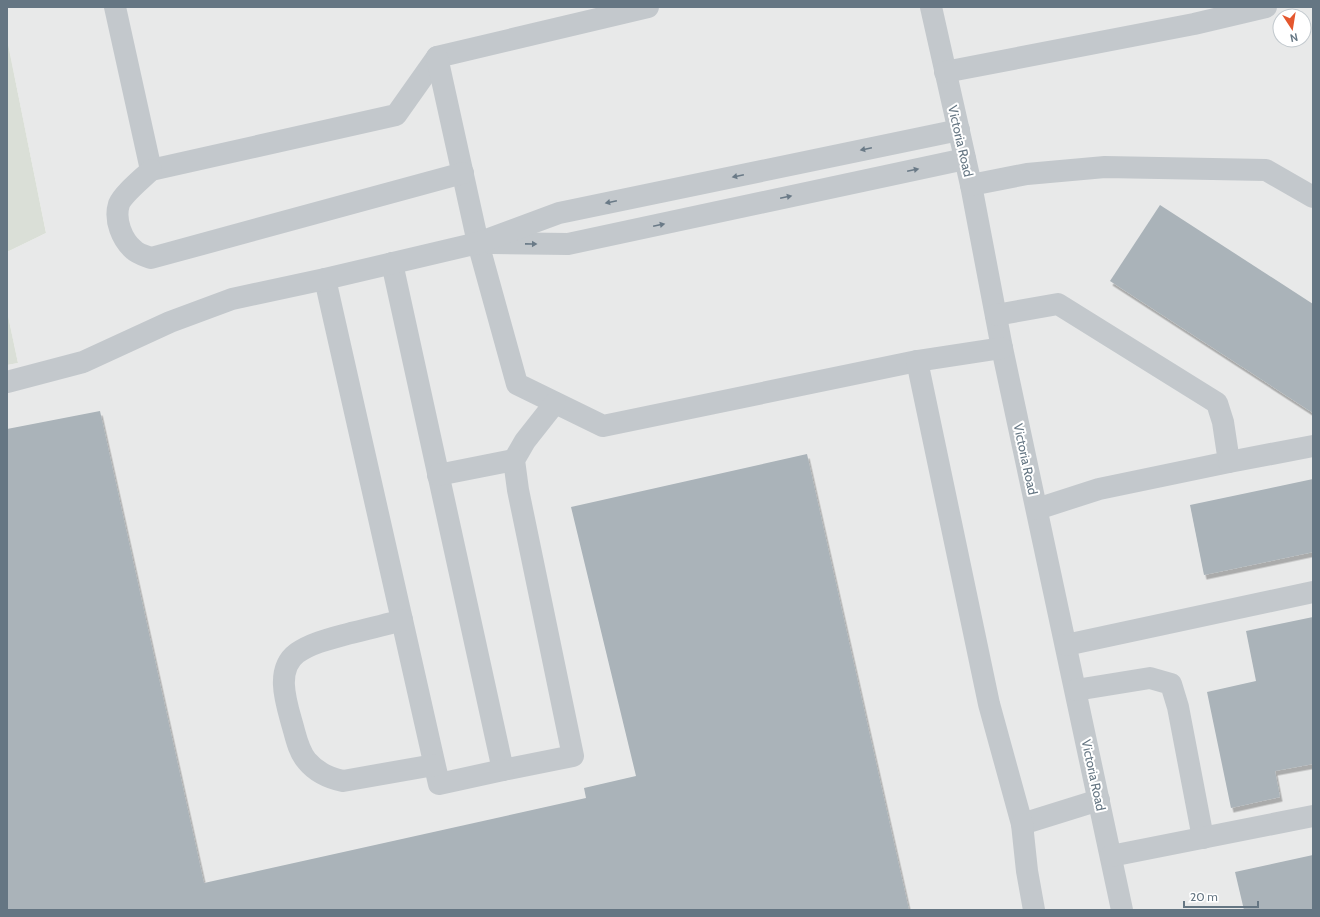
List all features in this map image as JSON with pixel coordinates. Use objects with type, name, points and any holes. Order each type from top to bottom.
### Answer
[{"type":"street","points":[[115,7],[151,170]]},
{"type":"street","points":[[463,174],[151,258],[134,250],[123,237],[118,220],[120,204],[128,192],[151,170],[396,115],[437,57],[648,7]]},
{"type":"street","name":"Victoria Road","points":[[931,7],[971,185],[1002,348],[1122,910]]},
{"type":"street","points":[[945,72],[1194,24],[1233,11],[1266,7]]},
{"type":"street","points":[[437,57],[478,243],[517,384],[603,426],[917,361],[1002,348]]},
{"type":"street","points":[[7,382],[83,362],[170,322],[232,299],[478,243],[560,213],[958,130]]},
{"type":"street","points":[[478,243],[568,244],[965,159]]},
{"type":"street","points":[[971,185],[1027,174],[1105,167],[1266,170],[1313,197]]},
{"type":"street","points":[[392,263],[503,770]]},
{"type":"street","points":[[325,279],[439,784],[573,756],[518,490],[514,460],[525,440],[555,402]]},
{"type":"street","points":[[996,315],[1058,304],[1217,403],[1223,422],[1229,462]]},
{"type":"street","points":[[917,361],[989,704],[1022,824],[1027,871],[1034,910]]},
{"type":"street","points":[[1037,509],[1099,488],[1313,446]]},
{"type":"street","points":[[438,475],[514,460]]},
{"type":"street","points":[[1066,645],[1313,592]]},
{"type":"street","points":[[402,620],[322,640],[296,653],[286,666],[284,682],[285,701],[298,743],[306,760],[319,772],[332,778],[343,782],[434,765]]},
{"type":"street","points":[[1076,690],[1150,678],[1171,684],[1178,706],[1203,838]]},
{"type":"street","points":[[1022,824],[1099,800]]},
{"type":"street","points":[[1111,856],[1313,816]]},
{"type":"shaded area","points":[[7,7],[1313,7],[1313,910],[7,910],[7,365],[18,363],[7,311],[7,252],[46,233],[7,39]]},
{"type":"shaded area","points":[[7,39],[46,233],[7,252]]},
{"type":"shaded area","points":[[7,311],[18,363],[7,365]]},
{"type":"building","points":[[1160,205],[1313,304],[1313,413],[1110,281]]},
{"type":"building","points":[[100,411],[204,883],[586,798],[584,788],[636,776],[571,507],[807,454],[909,910],[7,910],[7,429]]},
{"type":"building","points":[[1313,479],[1313,552],[1204,575],[1190,505]]},
{"type":"building","points":[[1313,617],[1313,764],[1275,771],[1280,797],[1231,808],[1207,692],[1256,681],[1246,631]]},
{"type":"building","points":[[1313,855],[1313,910],[1244,910],[1235,872]]}]
